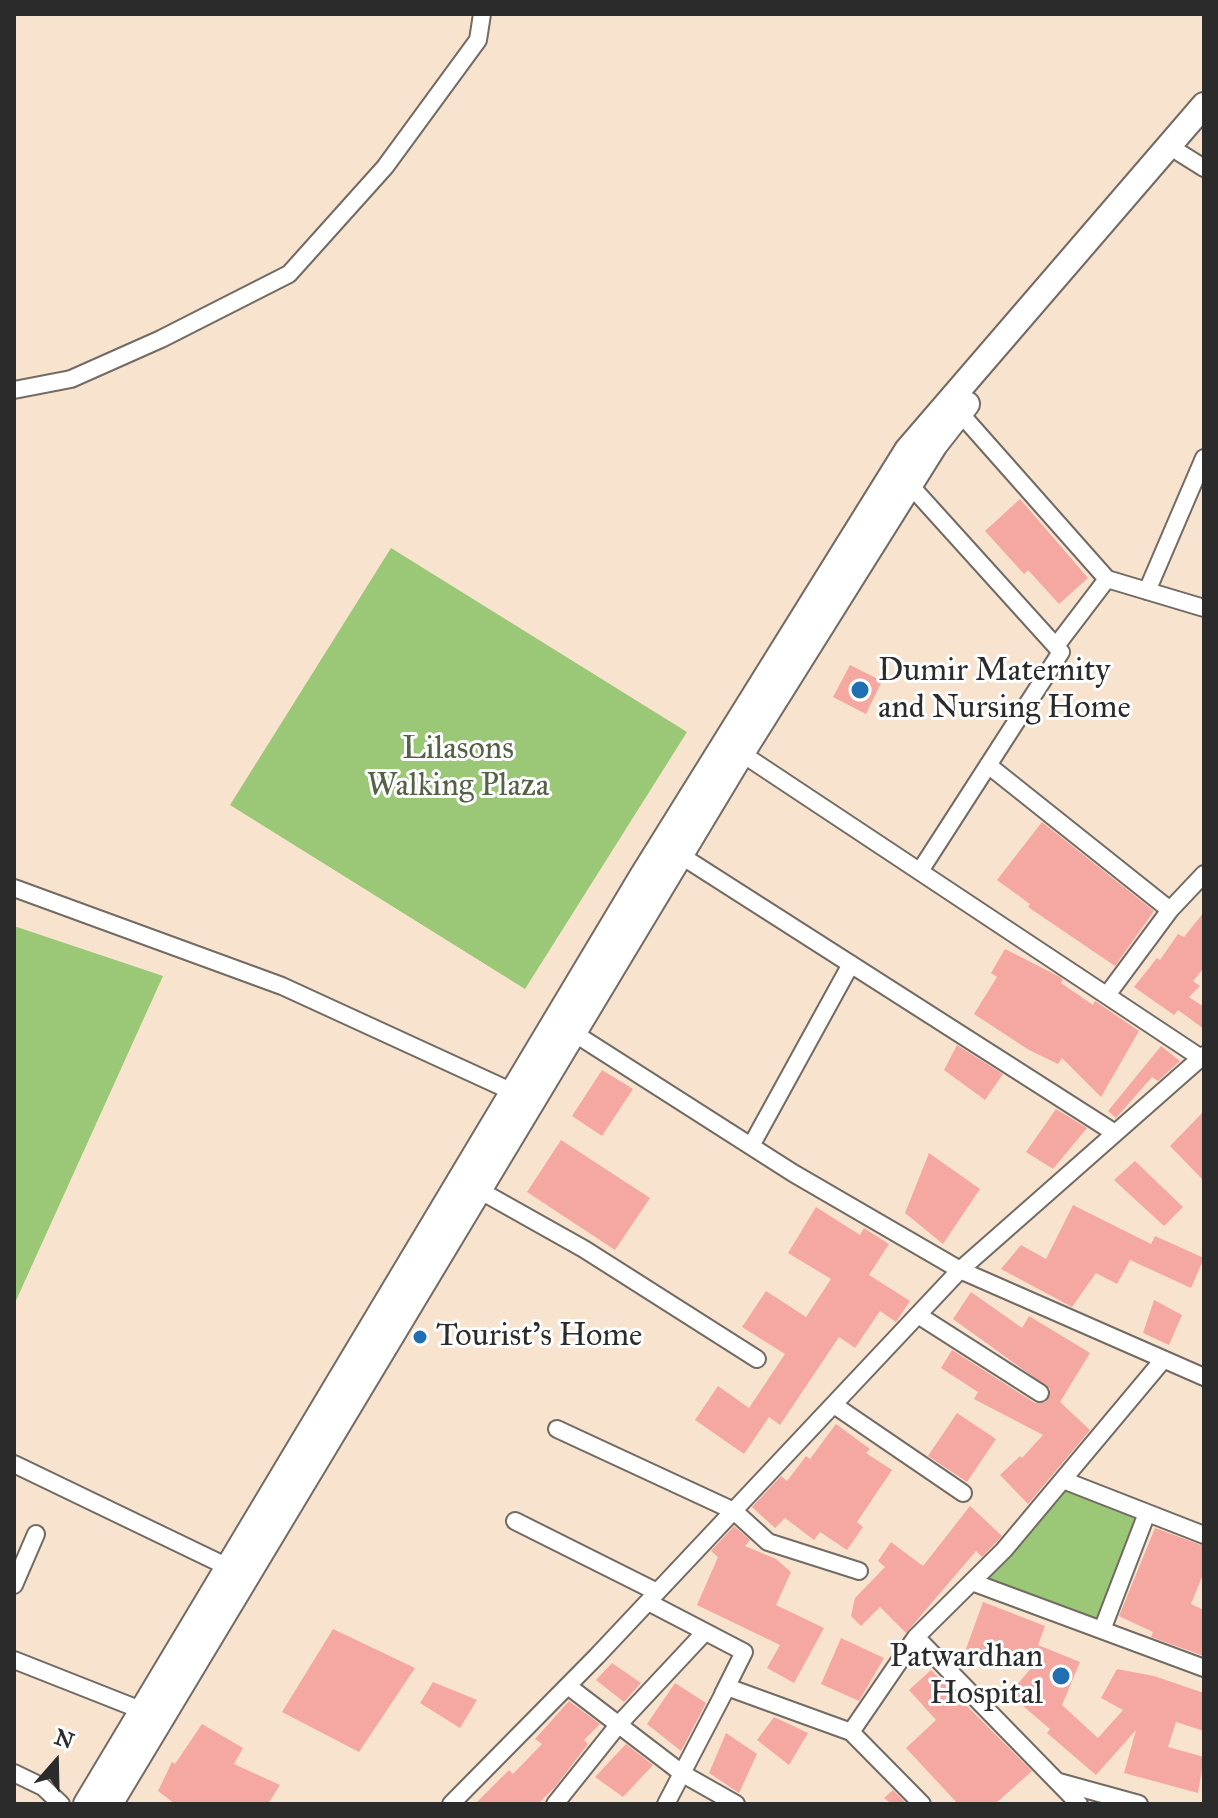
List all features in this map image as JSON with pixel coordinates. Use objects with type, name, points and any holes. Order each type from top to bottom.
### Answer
[{"type":"main road","points":[[449,1221],[479,1190],[563,1026],[733,747],[907,450],[1204,105]]},
{"type":"main road","points":[[86,1804],[152,1714],[326,1427],[449,1221],[513,1092],[563,1026],[680,855],[733,747],[960,413],[1204,124]]},
{"type":"main road","points":[[110,1804],[152,1714],[230,1568],[326,1427]]},
{"type":"street","points":[[14,390],[71,379],[161,339],[289,274],[385,167],[478,40],[482,14]]},
{"type":"street","points":[[1180,153],[1204,168]]},
{"type":"street","points":[[960,413],[1107,579],[1204,608]]},
{"type":"street","points":[[1147,591],[1204,458]]},
{"type":"street","points":[[910,485],[1061,652],[920,871]]},
{"type":"street","points":[[1056,646],[1107,579]]},
{"type":"street","points":[[451,1804],[653,1597],[960,1270],[1203,1057],[733,747]]},
{"type":"street","points":[[988,765],[1170,910]]},
{"type":"street","points":[[680,855],[1115,1133]]},
{"type":"street","points":[[1107,995],[1170,910],[1204,874]]},
{"type":"street","points":[[14,888],[282,986],[513,1092]]},
{"type":"street","points":[[751,1146],[851,964]]},
{"type":"street","points":[[563,1026],[751,1146],[960,1270],[1204,1377]]},
{"type":"street","points":[[479,1190],[584,1249],[757,1359]]},
{"type":"street","points":[[918,1315],[1040,1393]]},
{"type":"street","points":[[851,1732],[916,1637],[972,1582],[1063,1480],[1163,1360]]},
{"type":"street","points":[[834,1405],[963,1493]]},
{"type":"street","points":[[557,1429],[734,1511],[768,1542],[859,1571]]},
{"type":"street","points":[[14,1464],[230,1568]]},
{"type":"street","points":[[1063,1480],[1204,1535]]},
{"type":"street","points":[[1102,1630],[1147,1513]]},
{"type":"street","points":[[515,1521],[653,1597],[705,1632],[744,1652],[666,1804]]},
{"type":"street","points":[[14,1585],[36,1534]]},
{"type":"street","points":[[972,1582],[1204,1668]]},
{"type":"street","points":[[555,1804],[619,1724],[705,1632]]},
{"type":"street","points":[[916,1637],[1079,1804]]},
{"type":"street","points":[[14,1660],[152,1714]]},
{"type":"street","points":[[568,1686],[683,1774],[736,1804]]},
{"type":"street","points":[[721,1697],[727,1687],[851,1732],[922,1804]]},
{"type":"street","points":[[14,1773],[43,1787],[61,1804]]},
{"type":"street","points":[[1057,1781],[1139,1804]]},
{"type":"green space","name":"Lilasons Walking Plaza","points":[[391,548],[687,732],[525,989],[230,805]]},
{"type":"green space","points":[[14,926],[163,976],[14,1305]]},
{"type":"green space","points":[[1065,1488],[1137,1515],[1098,1623],[987,1578]]},
{"type":"building","points":[[1020,499],[1088,578],[1059,604],[1028,570],[1024,574],[985,531]]},
{"type":"building","points":[[850,665],[882,681],[866,714],[833,697]]},
{"type":"building","points":[[1042,822],[1154,911],[1115,966],[1028,907],[1030,904],[997,880]]},
{"type":"building","points":[[1204,912],[1204,968],[1193,981],[1200,986],[1189,997],[1204,1007],[1204,1029],[1178,1010],[1174,1015],[1134,987],[1157,958],[1160,960],[1178,934],[1184,937]]},
{"type":"building","points":[[1005,949],[1060,977],[1063,980],[1061,983],[1093,1005],[1095,1001],[1139,1031],[1101,1097],[1062,1058],[1058,1064],[1029,1050],[974,1014],[997,977],[991,973]]},
{"type":"building","points":[[957,1045],[1003,1074],[985,1100],[944,1070]]},
{"type":"building","points":[[1161,1046],[1180,1061],[1158,1081],[1152,1077],[1116,1118],[1108,1111]]},
{"type":"building","points":[[602,1070],[633,1089],[602,1136],[572,1116]]},
{"type":"building","points":[[1056,1109],[1087,1128],[1053,1169],[1026,1152]]},
{"type":"building","points":[[1204,1111],[1204,1181],[1170,1146]]},
{"type":"building","points":[[561,1140],[650,1198],[615,1250],[527,1192]]},
{"type":"building","points":[[929,1153],[980,1189],[943,1244],[905,1213]]},
{"type":"building","points":[[1135,1161],[1183,1207],[1164,1226],[1114,1180]]},
{"type":"building","points":[[1073,1205],[1151,1244],[1155,1236],[1204,1258],[1191,1288],[1130,1260],[1117,1284],[1096,1273],[1072,1307],[1001,1269],[1021,1245],[1046,1259]]},
{"type":"building","points":[[816,1207],[860,1235],[864,1228],[889,1244],[869,1275],[910,1301],[896,1322],[880,1311],[855,1348],[839,1337],[780,1425],[769,1417],[744,1454],[695,1420],[718,1386],[749,1408],[785,1354],[742,1327],[766,1291],[806,1317],[831,1279],[788,1253]]},
{"type":"building","points":[[971,1292],[1022,1328],[1029,1316],[1090,1353],[1060,1402],[1090,1430],[1028,1504],[1000,1475],[1020,1456],[1022,1458],[1043,1435],[974,1399],[978,1392],[941,1368],[952,1350],[1035,1403],[1046,1402],[1050,1389],[953,1319]]},
{"type":"building","points":[[1154,1300],[1182,1315],[1169,1345],[1143,1333]]},
{"type":"building","points":[[957,1413],[996,1439],[967,1482],[928,1456]]},
{"type":"building","points":[[836,1424],[870,1449],[866,1453],[892,1470],[857,1522],[863,1527],[847,1550],[820,1532],[814,1540],[785,1518],[775,1528],[752,1507],[781,1476],[787,1481],[806,1456],[810,1459]]},
{"type":"building","points":[[970,1506],[1002,1536],[982,1557],[976,1551],[906,1633],[880,1607],[861,1626],[851,1616],[855,1598],[885,1567],[878,1561],[891,1542],[923,1566]]},
{"type":"building","points":[[734,1526],[750,1540],[745,1546],[776,1559],[791,1572],[776,1605],[824,1628],[794,1683],[767,1668],[780,1645],[697,1605],[718,1557],[711,1551]]},
{"type":"building","points":[[1155,1528],[1204,1546],[1204,1572],[1191,1604],[1204,1610],[1204,1656],[1151,1637],[1153,1632],[1119,1616]]},
{"type":"building","points":[[983,1602],[1045,1626],[1038,1645],[1080,1662],[1062,1705],[1098,1738],[1123,1710],[1101,1698],[1117,1669],[1154,1676],[1204,1693],[1204,1731],[1176,1722],[1168,1747],[1204,1757],[1198,1793],[1124,1773],[1136,1730],[1096,1775],[1047,1733],[1050,1729],[1009,1694],[1033,1666],[997,1654],[995,1660],[966,1649]]},
{"type":"building","points":[[333,1629],[415,1668],[359,1752],[282,1712]]},
{"type":"building","points":[[841,1638],[884,1658],[859,1701],[821,1684]]},
{"type":"building","points":[[612,1663],[641,1683],[624,1702],[596,1680]]},
{"type":"building","points":[[931,1670],[1032,1771],[995,1804],[958,1804],[906,1748],[936,1720],[909,1690]]},
{"type":"building","points":[[433,1682],[477,1700],[460,1728],[420,1703]]},
{"type":"building","points":[[675,1683],[706,1703],[681,1751],[647,1724]]},
{"type":"building","points":[[569,1701],[600,1724],[584,1740],[588,1744],[555,1787],[538,1804],[475,1804],[509,1770],[513,1774],[542,1744],[535,1739]]},
{"type":"building","points":[[774,1717],[808,1733],[789,1765],[757,1740]]},
{"type":"building","points":[[202,1724],[243,1748],[234,1764],[280,1785],[268,1804],[175,1804],[158,1791],[172,1762],[175,1764]]},
{"type":"building","points":[[726,1733],[757,1754],[739,1793],[709,1773]]},
{"type":"building","points":[[626,1744],[653,1765],[623,1797],[595,1777]]},
{"type":"building","points":[[893,1790],[907,1804],[892,1804],[884,1798]]},
{"type":"place","name":"Dumir Maternity and Nursing Home","points":[[860,690]]},
{"type":"place","name":"Tourist's Home","points":[[420,1337]]},
{"type":"place","name":"Patwardhan Hospital","points":[[1061,1676]]}]
